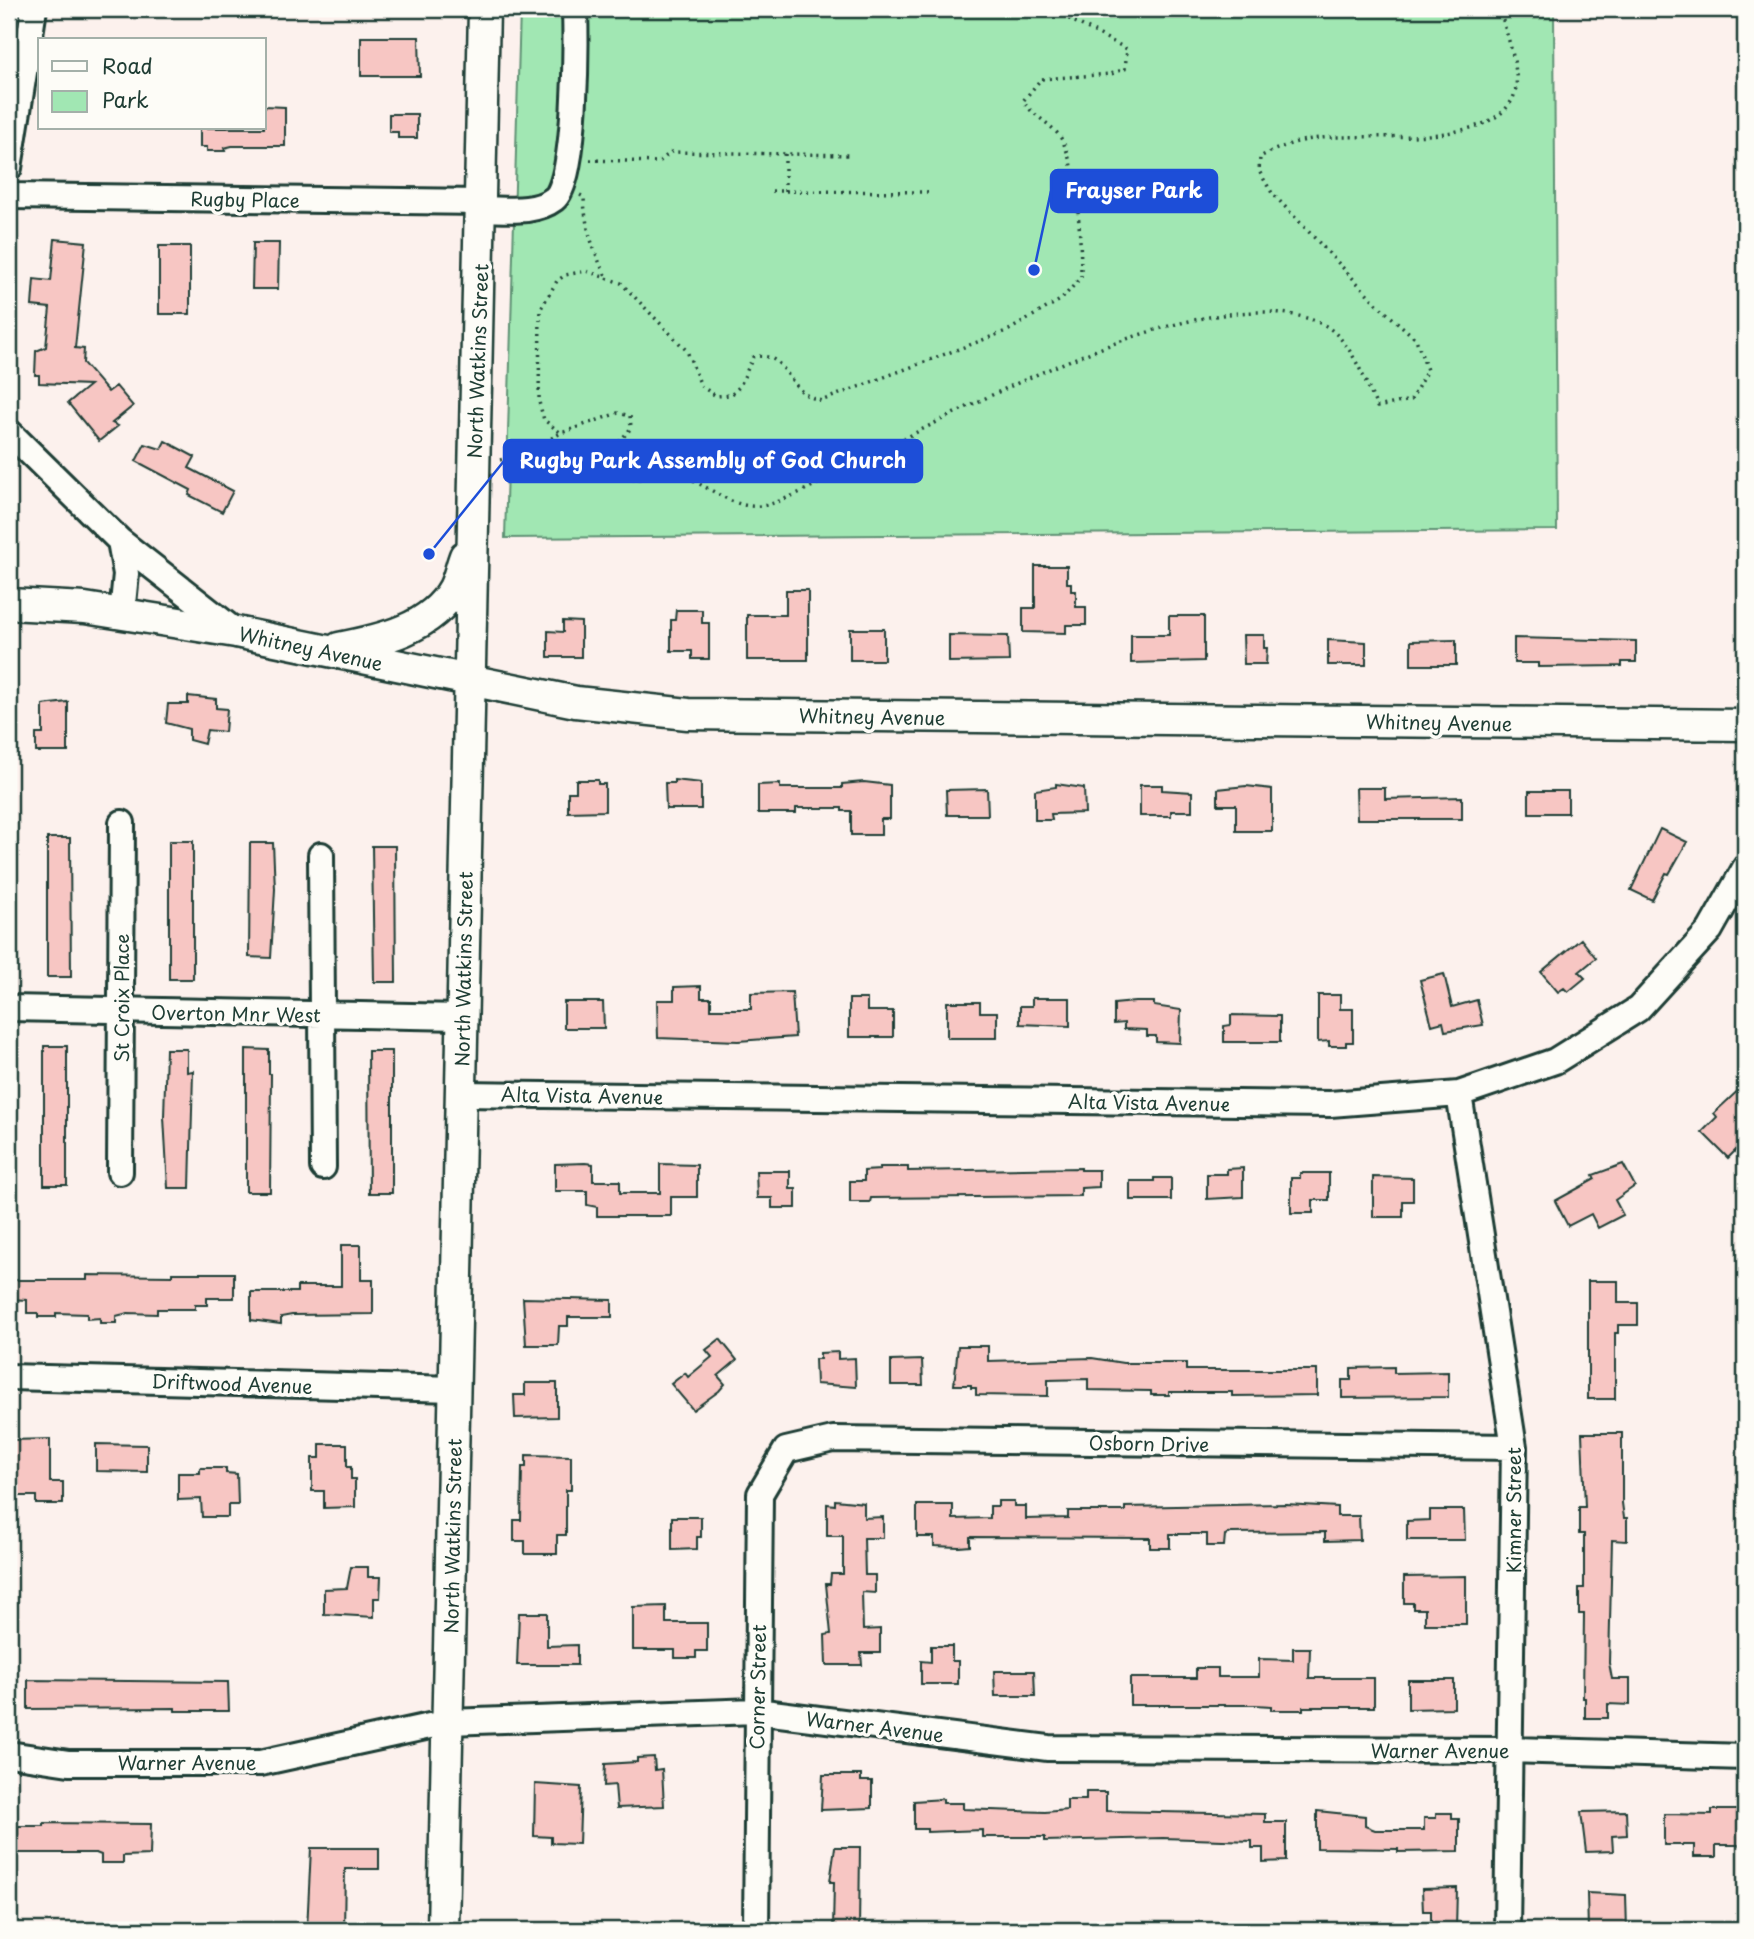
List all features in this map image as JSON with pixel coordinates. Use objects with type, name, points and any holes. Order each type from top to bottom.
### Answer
[{"type":"main road","name":"North Watkins Street","points":[[443,1930],[484,9]]},
{"type":"main road","points":[[323,650],[380,640],[432,614],[453,589],[472,536]]},
{"type":"main road","name":"Whitney Avenue","points":[[9,604],[85,608],[236,632],[576,702],[688,714],[1745,725]]},
{"type":"street","points":[[9,168],[34,9]]},
{"type":"street","points":[[564,184],[569,159],[575,9]]},
{"type":"street","name":"Rugby Place","points":[[9,197],[481,205],[535,209],[556,198],[564,184]]},
{"type":"street","points":[[9,432],[120,541],[236,632]]},
{"type":"street","points":[[120,541],[126,574],[121,614]]},
{"type":"street","name":"St Croix Place","points":[[120,1172],[122,824]]},
{"type":"street","points":[[321,855],[323,1167]]},
{"type":"street","name":"Alta Vista Avenue","points":[[461,1094],[1330,1104],[1459,1094],[1555,1060],[1637,1009],[1710,930],[1745,868]]},
{"type":"street","name":"Overton Mnr West","points":[[9,1008],[462,1017]]},
{"type":"street","name":"Kimner Street","points":[[1459,1094],[1514,1447],[1512,1750],[1507,1930]]},
{"type":"street","name":"Driftwood Avenue","points":[[9,1377],[456,1389]]},
{"type":"street","name":"Osborn Drive","points":[[786,1450],[833,1438],[1514,1447]]},
{"type":"street","name":"Corner Street","points":[[756,1930],[760,1494],[786,1450]]},
{"type":"street","name":"Warner Avenue","points":[[9,1754],[69,1763],[260,1763],[448,1722],[756,1711],[1048,1748],[1512,1750],[1745,1757]]},
{"type":"path","points":[[561,433],[544,420],[539,402],[540,310],[557,281],[565,275],[586,271],[621,283],[687,351],[701,386],[716,396],[731,395],[740,386],[753,357],[763,355],[781,364],[805,394],[821,401],[1009,330],[1062,299],[1081,277],[1080,235],[1071,171],[1059,135],[1031,113],[1023,101],[1041,79],[1111,74],[1125,69],[1127,49],[1050,9]]},
{"type":"path","points":[[474,467],[520,455],[561,433],[618,413],[630,416],[631,428],[605,459],[609,474],[626,481],[682,477],[733,502],[760,506],[800,491],[942,420],[1135,334],[1212,316],[1254,311],[1284,314],[1323,324],[1343,342],[1377,407],[1411,400],[1427,370],[1416,339],[1379,306],[1272,193],[1259,171],[1260,158],[1283,145],[1320,138],[1458,133],[1498,115],[1514,97],[1516,68],[1500,9]]},
{"type":"path","points":[[569,159],[659,162],[671,152],[850,155]]},
{"type":"path","points":[[785,153],[785,191]]},
{"type":"path","points":[[564,184],[584,197],[585,226],[606,277]]},
{"type":"path","points":[[772,191],[929,192]]},
{"type":"green space","points":[[520,9],[1554,9],[1557,530],[505,538]]},
{"type":"building","points":[[361,37],[419,37],[420,76],[361,76]]},
{"type":"building","points":[[266,106],[285,107],[285,146],[232,146],[224,148],[225,151],[207,151],[207,147],[200,147],[200,130],[266,130]]},
{"type":"building","points":[[389,114],[417,114],[417,138],[398,138],[398,132],[389,132]]},
{"type":"building","points":[[55,239],[86,242],[75,348],[84,349],[83,363],[108,392],[116,386],[133,406],[112,423],[118,426],[99,441],[68,403],[90,385],[39,383],[39,375],[35,375],[36,351],[46,347],[50,308],[32,306],[34,279],[51,281]]},
{"type":"building","points":[[253,243],[279,243],[278,289],[252,289]]},
{"type":"building","points":[[159,246],[190,246],[190,314],[159,314]]},
{"type":"building","points":[[165,441],[195,457],[189,468],[233,491],[222,512],[189,495],[191,490],[136,461],[145,444],[161,449]]},
{"type":"building","points":[[1035,566],[1067,566],[1067,583],[1071,583],[1071,591],[1076,591],[1076,607],[1086,607],[1086,625],[1066,625],[1066,633],[1023,632],[1023,608],[1035,608]]},
{"type":"building","points":[[786,590],[808,590],[808,660],[747,660],[747,615],[786,615]]},
{"type":"building","points":[[676,610],[702,610],[702,623],[709,623],[709,659],[692,659],[692,651],[671,651],[671,620],[675,620]]},
{"type":"building","points":[[1169,616],[1204,616],[1204,661],[1131,663],[1131,635],[1169,635]]},
{"type":"building","points":[[563,621],[581,622],[581,657],[548,657],[548,631],[563,632]]},
{"type":"building","points":[[850,629],[884,629],[884,660],[850,660]]},
{"type":"building","points":[[949,635],[1008,636],[1009,661],[949,662]]},
{"type":"building","points":[[1243,635],[1264,635],[1266,664],[1244,664]]},
{"type":"building","points":[[1514,638],[1636,641],[1636,662],[1622,662],[1622,666],[1538,667],[1538,663],[1514,663]]},
{"type":"building","points":[[1328,640],[1366,642],[1366,665],[1328,665]]},
{"type":"building","points":[[1456,640],[1456,665],[1411,665],[1411,641]]},
{"type":"building","points":[[188,696],[216,699],[216,708],[227,709],[225,732],[207,730],[204,744],[189,740],[189,729],[166,723],[168,704],[188,704]]},
{"type":"building","points":[[68,702],[68,752],[36,752],[36,734],[43,734],[43,705]]},
{"type":"building","points":[[576,780],[598,780],[598,784],[605,784],[605,811],[568,812],[568,792],[576,792]]},
{"type":"building","points":[[674,780],[701,783],[701,809],[666,809],[665,783],[674,783]]},
{"type":"building","points":[[864,782],[890,785],[890,819],[881,819],[881,835],[851,835],[851,811],[842,811],[842,808],[796,808],[796,813],[758,813],[758,785],[780,784],[780,788],[842,788],[842,784]]},
{"type":"building","points":[[1056,784],[1084,788],[1085,813],[1051,814],[1052,820],[1035,820],[1035,790],[1056,787]]},
{"type":"building","points":[[1140,785],[1162,785],[1162,790],[1192,792],[1192,811],[1171,811],[1171,816],[1140,816]]},
{"type":"building","points":[[1246,786],[1272,789],[1272,831],[1236,831],[1236,805],[1218,805],[1218,789]]},
{"type":"building","points":[[1356,788],[1385,788],[1385,799],[1462,797],[1462,819],[1357,819]]},
{"type":"building","points":[[987,789],[988,815],[947,815],[946,790]]},
{"type":"building","points":[[1529,791],[1568,791],[1568,813],[1529,813]]},
{"type":"building","points":[[1660,829],[1687,842],[1652,900],[1631,890]]},
{"type":"building","points":[[47,838],[70,838],[71,977],[47,977]]},
{"type":"building","points":[[169,841],[193,841],[193,979],[169,979]]},
{"type":"building","points":[[250,843],[273,843],[275,889],[271,958],[249,957]]},
{"type":"building","points":[[372,846],[395,846],[396,982],[374,982]]},
{"type":"building","points":[[1581,939],[1596,958],[1579,972],[1585,978],[1568,992],[1564,988],[1558,992],[1541,972]]},
{"type":"building","points":[[1444,974],[1452,1007],[1477,1000],[1483,1025],[1445,1031],[1443,1022],[1432,1025],[1420,980]]},
{"type":"building","points":[[701,986],[701,998],[711,998],[711,1009],[751,1009],[751,993],[792,992],[795,1037],[738,1041],[658,1038],[657,1000],[674,1000],[674,987]]},
{"type":"building","points":[[1318,995],[1340,995],[1340,1009],[1353,1009],[1353,1042],[1346,1042],[1346,1046],[1329,1046],[1329,1041],[1318,1042]]},
{"type":"building","points":[[1032,998],[1070,998],[1070,1026],[1020,1024],[1020,1006],[1032,1006]]},
{"type":"building","points":[[849,999],[867,999],[867,1011],[893,1011],[893,1037],[849,1037]]},
{"type":"building","points":[[564,1002],[603,1002],[604,1028],[564,1028]]},
{"type":"building","points":[[947,1002],[980,1002],[980,1012],[997,1012],[997,1038],[947,1038]]},
{"type":"building","points":[[1154,1002],[1154,1006],[1181,1010],[1180,1043],[1156,1042],[1156,1036],[1147,1036],[1147,1030],[1124,1029],[1124,1023],[1114,1024],[1114,1004]]},
{"type":"building","points":[[1231,1015],[1280,1016],[1280,1042],[1224,1042],[1224,1026],[1231,1025]]},
{"type":"building","points":[[44,1046],[67,1046],[67,1185],[44,1185]]},
{"type":"building","points":[[166,1049],[187,1049],[187,1072],[193,1071],[190,1188],[168,1188],[164,1117]]},
{"type":"building","points":[[246,1049],[269,1050],[270,1192],[246,1192]]},
{"type":"building","points":[[368,1051],[392,1051],[392,1193],[369,1193]]},
{"type":"building","points":[[1745,1084],[1745,1141],[1728,1158],[1702,1132],[1717,1117],[1714,1113]]},
{"type":"building","points":[[555,1164],[593,1164],[593,1181],[620,1181],[620,1193],[660,1193],[660,1164],[697,1165],[697,1197],[671,1197],[671,1216],[597,1216],[597,1207],[587,1205],[587,1191],[555,1191]]},
{"type":"building","points":[[1623,1164],[1635,1186],[1615,1200],[1623,1215],[1598,1228],[1591,1214],[1568,1226],[1555,1201],[1595,1179],[1593,1175]]},
{"type":"building","points":[[880,1167],[908,1167],[908,1171],[1081,1168],[1099,1170],[1099,1187],[1081,1188],[1081,1196],[871,1198],[870,1202],[850,1202],[850,1181],[864,1181],[864,1171],[880,1170]]},
{"type":"building","points":[[1243,1168],[1243,1197],[1207,1199],[1207,1174],[1227,1174],[1227,1169]]},
{"type":"building","points":[[756,1171],[790,1171],[790,1189],[796,1189],[796,1208],[772,1208],[772,1198],[757,1198]]},
{"type":"building","points":[[1300,1173],[1329,1173],[1329,1200],[1313,1200],[1313,1213],[1291,1213],[1291,1178],[1300,1178]]},
{"type":"building","points":[[1373,1177],[1413,1178],[1413,1201],[1403,1201],[1403,1217],[1373,1217]]},
{"type":"building","points":[[1154,1178],[1171,1178],[1171,1200],[1130,1200],[1130,1181],[1154,1181]]},
{"type":"building","points":[[341,1245],[361,1245],[361,1280],[373,1280],[373,1314],[292,1315],[281,1317],[281,1324],[251,1320],[251,1292],[297,1292],[297,1286],[341,1286]]},
{"type":"building","points":[[172,1273],[234,1273],[234,1298],[207,1298],[207,1305],[195,1305],[195,1309],[157,1309],[157,1314],[128,1313],[116,1316],[116,1323],[100,1323],[100,1318],[87,1319],[87,1314],[56,1313],[56,1317],[38,1317],[38,1313],[27,1313],[27,1300],[9,1299],[9,1280],[87,1280],[87,1275],[172,1276]]},
{"type":"building","points":[[1588,1281],[1618,1281],[1618,1303],[1638,1303],[1638,1325],[1618,1325],[1618,1333],[1615,1333],[1615,1399],[1588,1399]]},
{"type":"building","points":[[523,1298],[612,1300],[612,1317],[568,1317],[568,1326],[559,1326],[558,1345],[526,1345]]},
{"type":"building","points":[[720,1339],[737,1360],[718,1376],[725,1384],[719,1391],[693,1410],[671,1384],[685,1373],[688,1377],[712,1357],[706,1350]]},
{"type":"building","points":[[958,1346],[988,1346],[988,1361],[1092,1358],[1123,1363],[1186,1363],[1186,1370],[1317,1370],[1317,1395],[1232,1396],[1232,1392],[1169,1392],[1169,1395],[1151,1395],[1151,1391],[1088,1390],[1088,1379],[1048,1380],[1048,1396],[976,1395],[976,1388],[971,1388],[971,1385],[954,1385]]},
{"type":"building","points":[[838,1352],[838,1359],[855,1358],[856,1387],[816,1384],[815,1359],[820,1359],[820,1353]]},
{"type":"building","points":[[922,1360],[923,1385],[891,1385],[891,1361]]},
{"type":"building","points":[[1394,1367],[1394,1373],[1448,1372],[1448,1397],[1342,1398],[1342,1380],[1351,1380],[1351,1368]]},
{"type":"building","points":[[525,1383],[557,1383],[557,1417],[515,1418],[514,1395],[525,1395]]},
{"type":"building","points":[[1582,1433],[1622,1433],[1622,1503],[1624,1518],[1627,1518],[1627,1541],[1612,1540],[1609,1663],[1612,1679],[1630,1679],[1630,1705],[1608,1704],[1608,1718],[1585,1718],[1583,1698],[1584,1614],[1579,1614],[1579,1588],[1584,1588],[1584,1534],[1579,1534],[1579,1507],[1585,1507]]},
{"type":"building","points":[[50,1439],[50,1482],[63,1482],[63,1504],[36,1504],[36,1496],[9,1496],[10,1440]]},
{"type":"building","points":[[96,1444],[147,1445],[147,1472],[96,1471]]},
{"type":"building","points":[[320,1444],[347,1444],[347,1467],[351,1467],[351,1479],[355,1479],[355,1507],[324,1508],[324,1491],[312,1491],[312,1458],[320,1458]]},
{"type":"building","points":[[526,1455],[571,1456],[571,1490],[566,1490],[566,1535],[557,1535],[557,1554],[525,1554],[525,1541],[514,1541],[514,1520],[521,1520],[522,1467],[526,1467]]},
{"type":"building","points":[[200,1468],[226,1468],[226,1473],[237,1474],[238,1505],[228,1505],[228,1517],[202,1517],[201,1499],[178,1500],[178,1473],[200,1473]]},
{"type":"building","points":[[835,1500],[864,1503],[864,1518],[883,1517],[883,1538],[864,1538],[865,1575],[875,1575],[875,1593],[862,1592],[863,1630],[880,1629],[880,1653],[861,1653],[862,1665],[826,1665],[825,1635],[831,1634],[826,1584],[830,1584],[831,1574],[843,1574],[843,1536],[827,1536],[827,1504],[835,1505]]},
{"type":"building","points":[[998,1501],[1014,1501],[1014,1506],[1026,1506],[1026,1519],[1068,1518],[1068,1511],[1125,1511],[1125,1507],[1286,1504],[1337,1507],[1337,1516],[1359,1516],[1360,1540],[1325,1541],[1325,1532],[1231,1533],[1225,1535],[1224,1546],[1207,1546],[1207,1534],[1170,1534],[1170,1548],[1150,1548],[1150,1538],[970,1537],[970,1546],[959,1547],[934,1546],[934,1537],[917,1537],[917,1505],[953,1505],[953,1519],[990,1518],[990,1506],[998,1506]]},
{"type":"building","points":[[1430,1510],[1464,1510],[1465,1540],[1407,1540],[1407,1521],[1430,1520]]},
{"type":"building","points":[[672,1517],[701,1517],[701,1537],[697,1537],[697,1549],[672,1550]]},
{"type":"building","points":[[351,1567],[368,1567],[368,1577],[381,1577],[380,1598],[374,1598],[374,1617],[324,1614],[324,1589],[347,1588]]},
{"type":"building","points":[[1466,1576],[1466,1624],[1425,1624],[1425,1609],[1413,1609],[1413,1603],[1404,1603],[1404,1577]]},
{"type":"building","points":[[666,1606],[666,1623],[707,1623],[707,1651],[696,1651],[696,1658],[675,1658],[675,1650],[633,1650],[633,1607]]},
{"type":"building","points":[[519,1613],[547,1613],[547,1646],[577,1645],[577,1665],[517,1665]]},
{"type":"building","points":[[931,1646],[952,1646],[952,1661],[958,1661],[958,1684],[921,1684],[921,1661],[931,1662]]},
{"type":"building","points":[[1293,1648],[1310,1648],[1309,1678],[1374,1678],[1374,1707],[1271,1710],[1271,1706],[1255,1705],[1130,1705],[1130,1678],[1196,1678],[1196,1668],[1218,1668],[1218,1677],[1259,1677],[1259,1659],[1293,1660]]},
{"type":"building","points":[[994,1671],[1034,1671],[1035,1696],[995,1696]]},
{"type":"building","points":[[28,1680],[228,1682],[229,1711],[175,1711],[175,1708],[28,1709]]},
{"type":"building","points":[[1408,1680],[1454,1680],[1454,1708],[1408,1709]]},
{"type":"building","points":[[654,1757],[655,1770],[662,1769],[664,1806],[617,1808],[615,1785],[604,1786],[605,1764],[637,1762],[637,1758]]},
{"type":"building","points":[[823,1775],[861,1775],[861,1781],[872,1781],[872,1808],[821,1810]]},
{"type":"building","points":[[535,1784],[581,1787],[579,1844],[551,1843],[551,1837],[534,1836]]},
{"type":"building","points":[[1086,1792],[1106,1792],[1106,1811],[1265,1814],[1265,1822],[1286,1822],[1286,1861],[1263,1862],[1263,1848],[1252,1848],[1252,1841],[1163,1838],[1045,1841],[1045,1837],[982,1837],[982,1830],[927,1832],[927,1829],[914,1829],[914,1801],[943,1799],[943,1803],[963,1803],[963,1809],[1045,1812],[1067,1810],[1067,1800],[1086,1800]]},
{"type":"building","points":[[1712,1810],[1745,1810],[1745,1845],[1716,1845],[1716,1857],[1694,1857],[1694,1845],[1664,1845],[1664,1814],[1712,1815]]},
{"type":"building","points":[[1317,1811],[1365,1816],[1365,1826],[1375,1830],[1424,1830],[1424,1818],[1436,1818],[1436,1813],[1452,1813],[1452,1819],[1459,1819],[1459,1851],[1398,1852],[1398,1849],[1317,1848]]},
{"type":"building","points":[[1626,1811],[1627,1835],[1612,1836],[1613,1851],[1586,1852],[1581,1812]]},
{"type":"building","points":[[44,1823],[151,1824],[150,1855],[123,1856],[123,1863],[101,1863],[101,1855],[96,1853],[18,1853],[18,1826],[44,1826]]},
{"type":"building","points":[[835,1847],[860,1847],[859,1930],[833,1930],[834,1882],[830,1882]]},
{"type":"building","points":[[311,1848],[379,1848],[379,1869],[345,1869],[344,1930],[307,1930]]},
{"type":"building","points":[[1457,1888],[1456,1930],[1431,1930],[1431,1911],[1423,1911],[1422,1889]]},
{"type":"building","points":[[1587,1893],[1626,1895],[1627,1930],[1588,1930]]},
{"type":"place","name":"Frayser Park","points":[[1034,270]]},
{"type":"place","name":"Rugby Park Assembly of God Church","points":[[429,554]]}]
